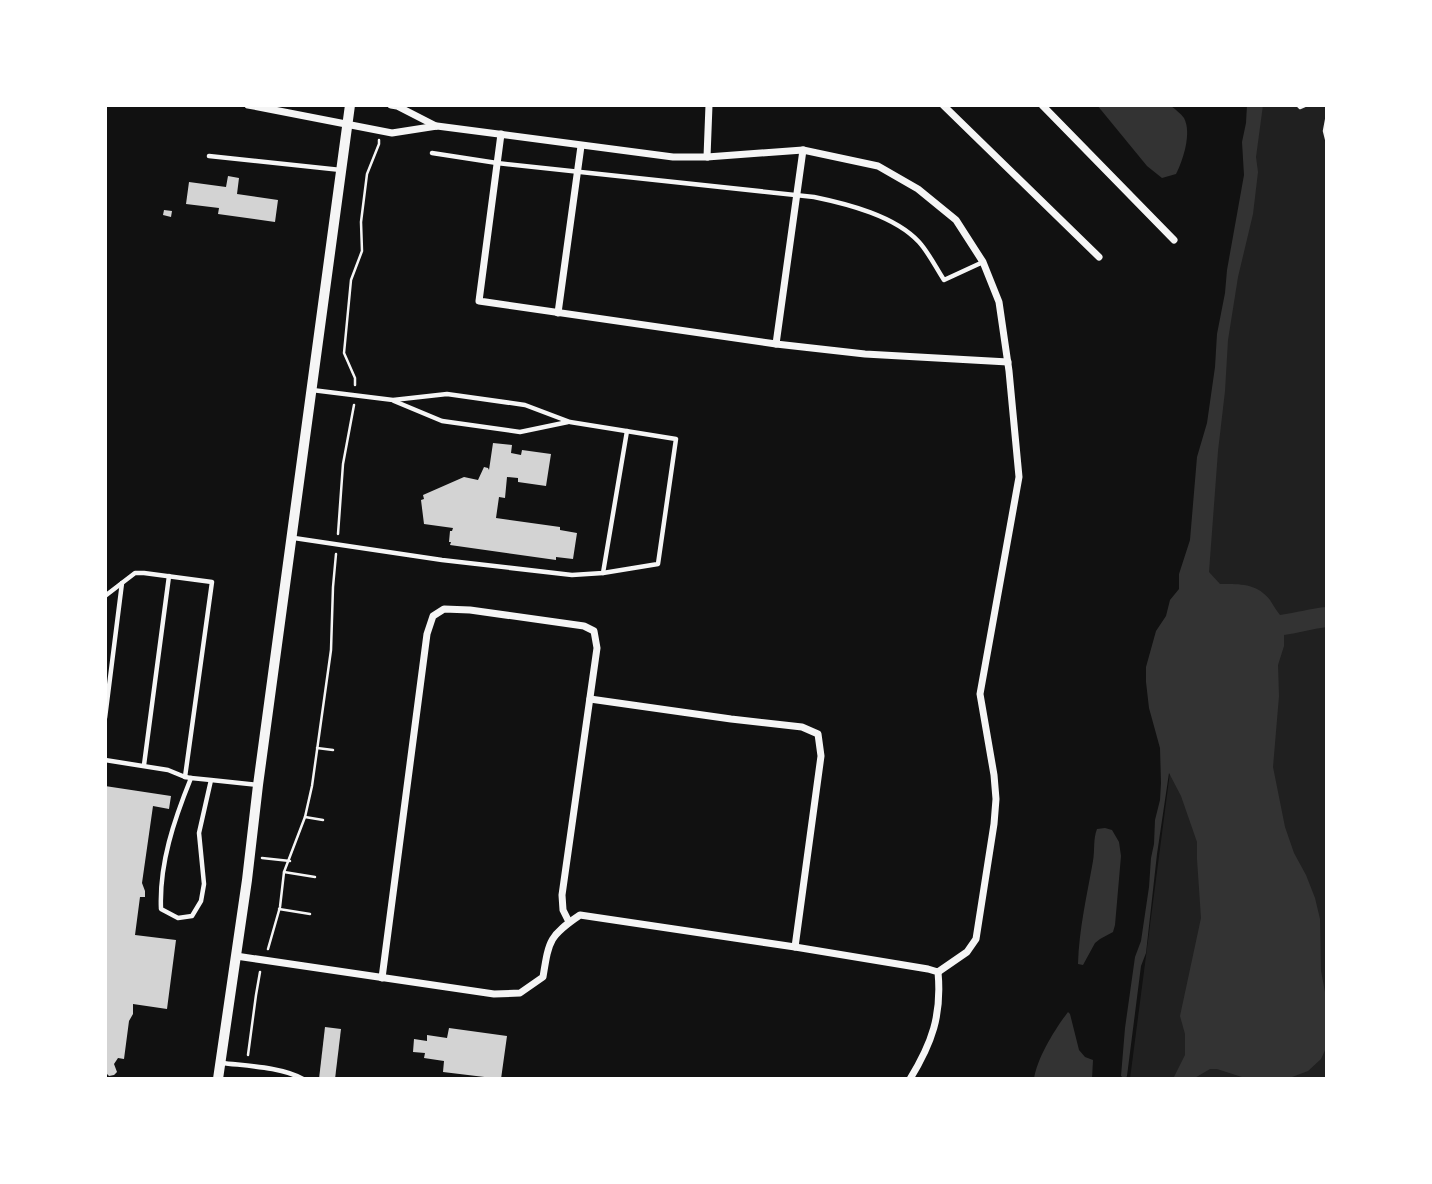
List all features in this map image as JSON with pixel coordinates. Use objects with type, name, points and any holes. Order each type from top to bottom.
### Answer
[{"type":"street","points":[[248,105],[392,133],[437,126],[673,157],[803,150],[878,166],[918,190],[956,220],[983,262],[999,302],[1008,362],[1019,477],[980,694],[994,775],[994,824],[975,939],[967,952],[938,972]]},
{"type":"street","points":[[218,1079],[350,105]]},
{"type":"street","points":[[391,105],[437,126]]},
{"type":"street","points":[[707,157],[709,105]]},
{"type":"street","points":[[943,105],[1098,257]]},
{"type":"street","points":[[1042,105],[1174,240]]},
{"type":"street","points":[[501,134],[479,301],[776,344],[865,354],[1008,362]]},
{"type":"street","points":[[558,313],[581,146]]},
{"type":"street","points":[[776,344],[803,150]]},
{"type":"street","points":[[382,978],[426,634],[433,616],[444,609],[470,610],[584,626],[594,631],[597,648],[562,895],[569,922]]},
{"type":"street","points":[[590,699],[802,727],[818,734],[821,756],[795,947]]},
{"type":"street","points":[[236,956],[494,994],[520,993],[543,977],[548,947],[558,930],[580,915],[795,947],[938,972]]},
{"type":"street","points":[[910,1079],[925,1055],[938,1017],[938,972]]},
{"type":"lane","points":[[432,153],[497,163],[814,197],[872,213],[899,227],[919,243],[944,279],[983,262]]},
{"type":"lane","points":[[209,156],[342,170]]},
{"type":"lane","points":[[292,538],[442,561],[572,575],[657,564],[676,439],[570,422],[525,405],[447,394],[393,400],[312,390]]},
{"type":"lane","points":[[393,400],[442,421],[520,432],[570,422]]},
{"type":"lane","points":[[603,573],[627,431]]},
{"type":"lane","points":[[105,596],[135,573],[212,582],[185,777]]},
{"type":"lane","points":[[144,765],[169,576]]},
{"type":"lane","points":[[105,718],[122,582]]},
{"type":"lane","points":[[105,760],[144,765],[191,778],[258,785]]},
{"type":"lane","points":[[191,778],[167,846],[160,892],[161,909],[178,918],[192,916],[201,901],[204,884],[199,833],[211,780]]},
{"type":"lane","points":[[220,1063],[295,1074],[303,1079]]},
{"type":"path","points":[[1297,105],[1300,108],[1307,105]]},
{"type":"path","points":[[1327,115],[1324,131],[1327,143]]},
{"type":"path","points":[[317,748],[332,750]]},
{"type":"path","points":[[305,817],[323,820]]},
{"type":"path","points":[[250,856],[290,861]]},
{"type":"path","points":[[284,872],[315,877]]},
{"type":"path","points":[[279,909],[310,914]]},
{"type":"path","points":[[246,1066],[264,960]]},
{"type":"shaded area","points":[[1097,105],[1171,106],[1178,112],[1186,124],[1187,139],[1176,174],[1162,178],[1147,166]]},
{"type":"shaded area","points":[[1247,105],[1263,105],[1256,157],[1258,172],[1253,214],[1238,277],[1228,340],[1209,572],[1220,584],[1247,586],[1259,590],[1280,615],[1327,607],[1327,627],[1284,635],[1284,646],[1278,665],[1279,696],[1273,767],[1285,827],[1315,898],[1320,919],[1321,971],[1327,1003],[1327,1046],[1321,1059],[1308,1071],[1292,1077],[1248,1079],[1210,1069],[1193,1079],[1173,1079],[1185,1055],[1185,1034],[1180,1016],[1201,918],[1197,842],[1181,796],[1169,773],[1146,953],[1141,966],[1125,1079],[1121,1076],[1125,1028],[1149,887],[1161,783],[1160,748],[1149,708],[1146,667],[1156,631],[1166,616],[1170,600],[1179,589],[1179,574],[1190,540],[1197,457],[1207,423],[1217,334],[1244,175],[1242,142]]},
{"type":"shaded area","points":[[1257,105],[1327,105],[1327,1079],[1130,1079]]},
{"type":"shaded area","points":[[1097,829],[1112,830],[1119,842],[1121,856],[1115,925],[1113,932],[1095,943],[1083,965],[1078,964],[1079,951],[1095,837]]},
{"type":"shaded area","points":[[1068,1012],[1079,1050],[1085,1057],[1093,1060],[1092,1079],[1034,1079],[1052,1035]]},
{"type":"building","points":[[228,176],[239,178],[237,194],[278,200],[275,222],[218,214],[219,208],[186,204],[189,182],[226,187]]},
{"type":"building","points":[[164,210],[172,211],[171,217],[163,215]]},
{"type":"building","points":[[493,443],[512,445],[511,453],[521,455],[522,450],[551,454],[546,486],[518,482],[518,478],[507,477],[505,498],[499,497],[496,518],[560,527],[560,530],[577,533],[573,559],[556,557],[556,560],[450,545],[450,531],[453,528],[424,524],[421,500],[424,499],[423,495],[464,477],[478,480],[484,467],[489,470]]},
{"type":"building","points":[[105,786],[171,796],[169,809],[153,806],[142,883],[145,897],[140,897],[135,935],[176,940],[167,1009],[133,1004],[124,1059],[118,1058],[114,1064],[117,1072],[109,1076],[105,1072]]},
{"type":"building","points":[[325,1027],[341,1029],[335,1079],[319,1079]]},
{"type":"building","points":[[449,1028],[507,1036],[501,1079],[443,1072],[444,1061],[424,1058],[425,1053],[413,1052],[414,1039],[427,1041],[427,1035],[447,1038]]}]
